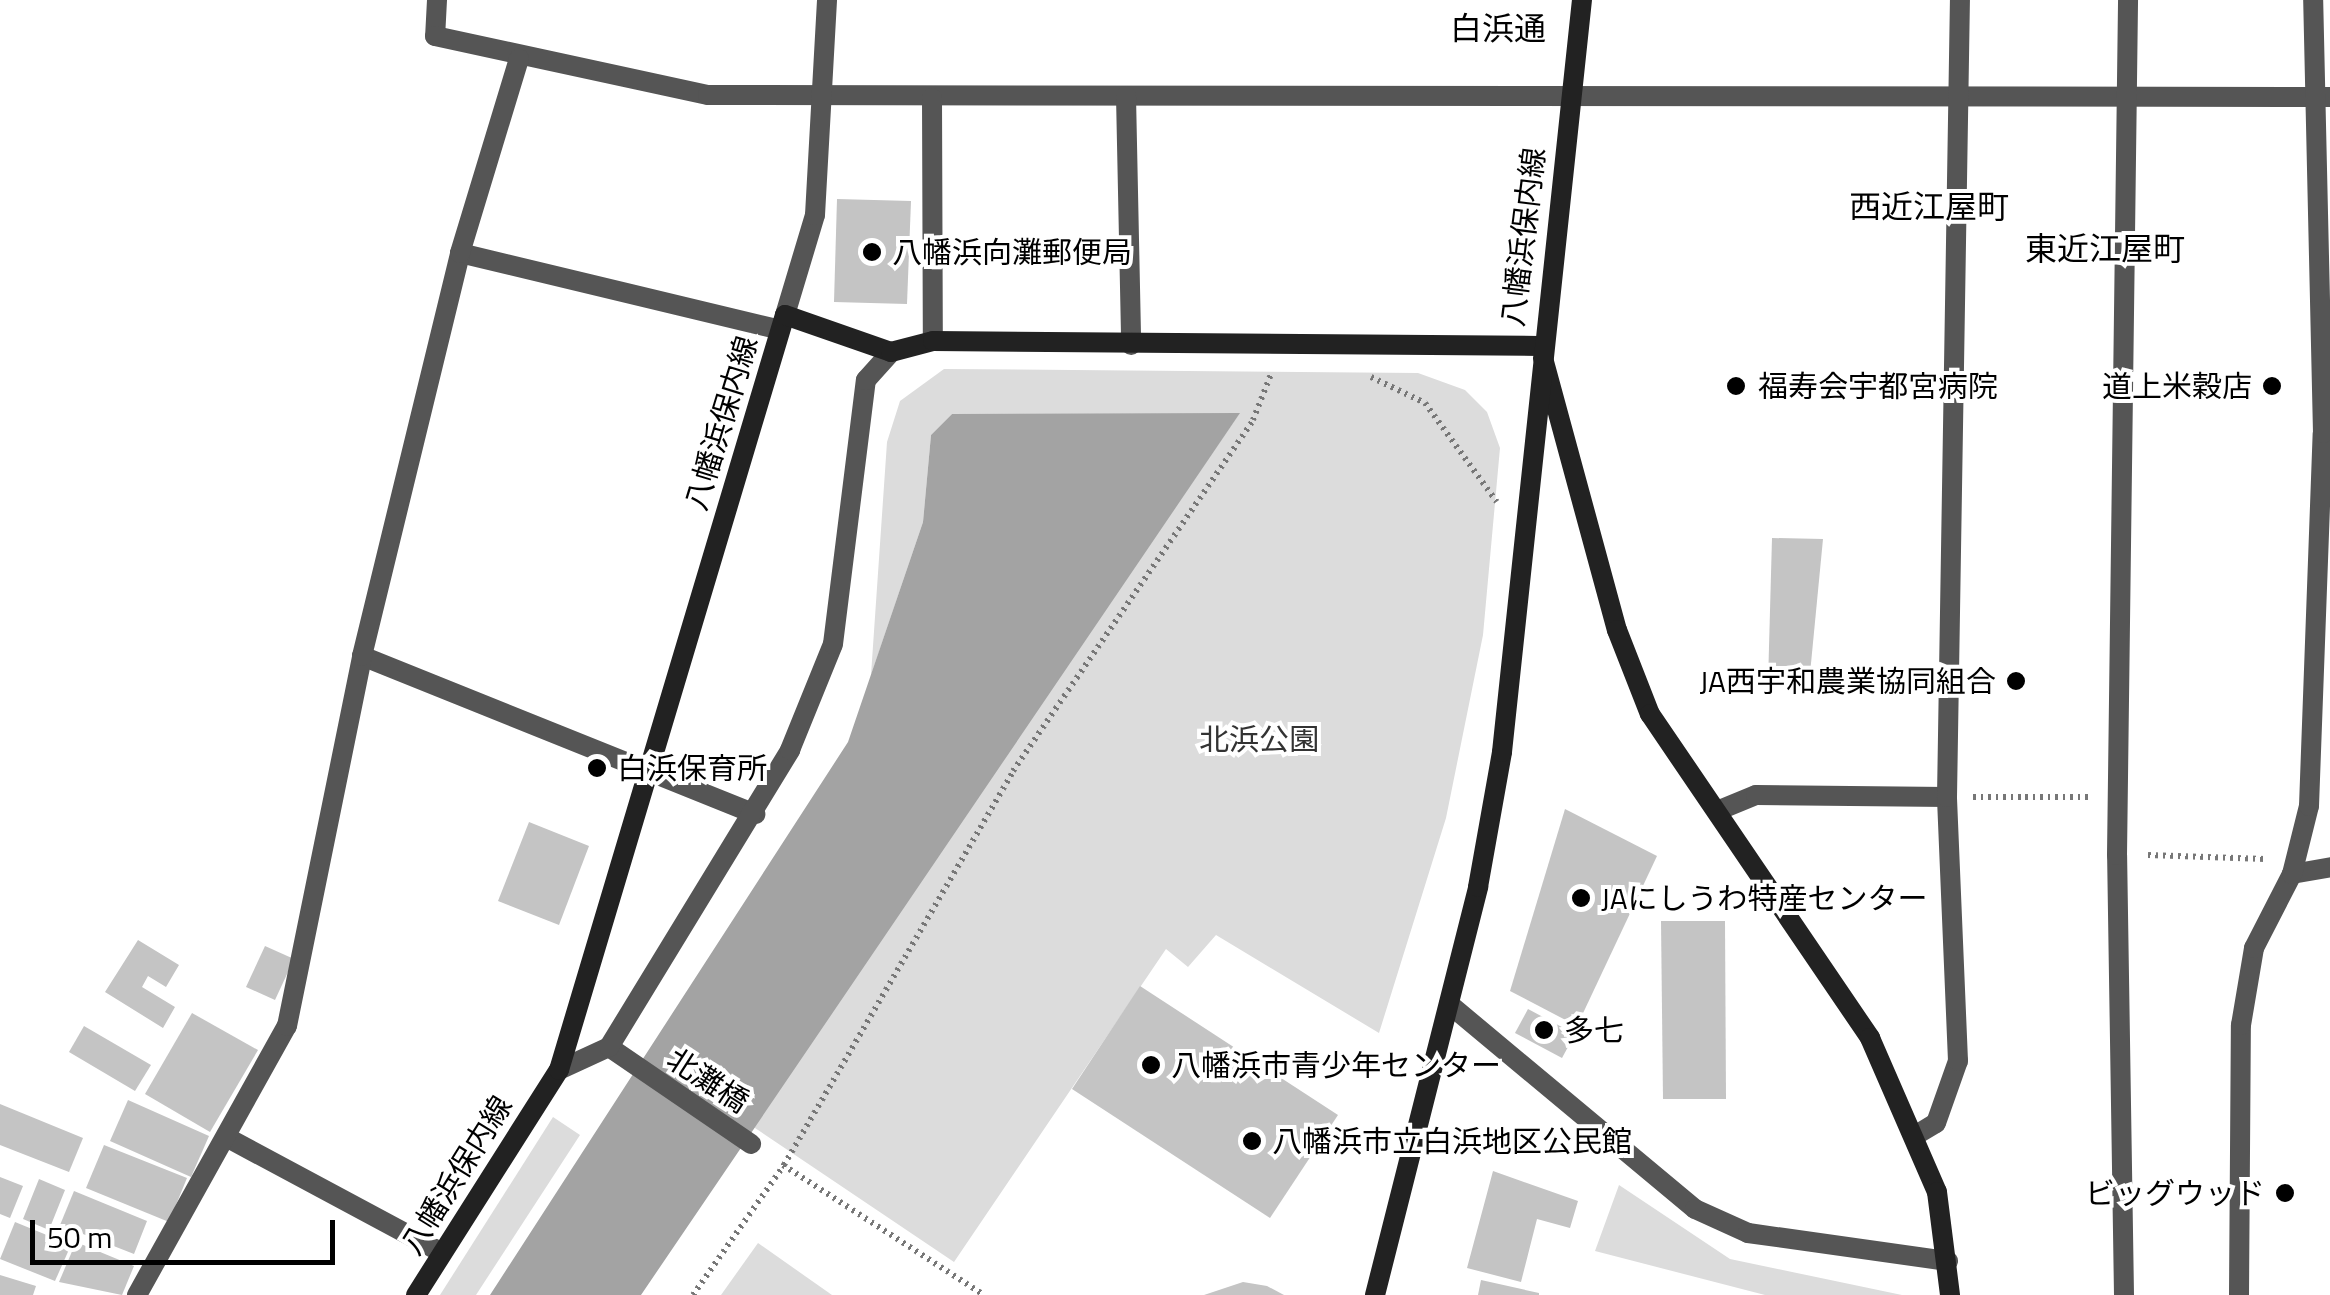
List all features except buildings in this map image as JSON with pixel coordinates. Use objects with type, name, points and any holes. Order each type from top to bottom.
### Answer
[{"type":"main road","name":"八幡浜保内線","points":[[416,1295],[559,1070],[782,322],[892,352],[934,341],[1281,348],[1539,346],[1582,0]]},
{"type":"main road","points":[[1375,1295],[1448,1004],[1502,752],[1539,346]]},
{"type":"main road","points":[[1539,346],[1617,630],[1650,714],[1870,1038],[1916,1135],[1948,1261],[1950,1295]]},
{"type":"street","points":[[438,0],[436,36],[519,59],[708,95],[932,98],[1571,94],[2127,100],[2324,96]]},
{"type":"street","points":[[460,253],[782,322],[814,215],[826,98],[826,0]]},
{"type":"street","points":[[1916,1135],[1936,1123],[1958,1061],[1948,797],[1960,0]]},
{"type":"street","points":[[2124,1295],[2116,854],[2128,0]]},
{"type":"street","points":[[2239,1295],[2241,1026],[2254,948],[2292,874],[2309,806],[2323,452],[2324,96],[2313,0]]},
{"type":"street","points":[[137,1295],[287,1026],[362,656],[460,253],[519,59]]},
{"type":"street","points":[[1126,96],[1131,345]]},
{"type":"street","points":[[932,98],[934,341]]},
{"type":"street","points":[[559,1070],[609,1047],[754,814],[832,644],[866,380],[892,352]]},
{"type":"street","points":[[362,656],[648,776],[754,814]]},
{"type":"street","points":[[1716,811],[1756,794],[1948,797]]},
{"type":"street","points":[[2292,874],[2330,867]]},
{"type":"street","points":[[1448,1004],[1695,1209],[1748,1233],[1948,1261]]},
{"type":"street","name":"北灘橋","points":[[609,1047],[631,1066],[751,1144]]},
{"type":"street","points":[[226,1137],[442,1253]]},
{"type":"path","points":[[693,1295],[784,1166],[1013,772],[1253,420],[1281,348]]},
{"type":"path","points":[[1364,374],[1436,416],[1468,454],[1519,554]]},
{"type":"path","points":[[1948,797],[2117,796]]},
{"type":"path","points":[[2116,854],[2264,858],[2292,874]]},
{"type":"path","points":[[751,1144],[984,1295]]},
{"type":"green space","name":"北浜公園","points":[[944,369],[1418,373],[1465,390],[1487,412],[1500,448],[1483,635],[1446,818],[1379,1033],[1216,935],[1188,967],[1166,949],[954,1262],[752,1126],[1239,414],[952,414],[931,435],[923,522],[871,675],[887,442],[900,401]]},
{"type":"green space","points":[[553,1117],[580,1135],[476,1295],[440,1295]]},
{"type":"green space","points":[[1619,1185],[1730,1259],[1902,1295],[1765,1295],[1595,1251]]},
{"type":"green space","points":[[758,1243],[832,1295],[721,1295]]},
{"type":"shaded area","points":[[1240,413],[641,1295],[490,1295],[848,742],[923,522],[931,435],[952,414]]},
{"type":"place","name":"八幡浜向灘郵便局","points":[[872,252]]},
{"type":"place","name":"福寿会宇都宮病院","points":[[1736,386]]},
{"type":"place","name":"道上米穀店","points":[[2272,386]]},
{"type":"place","name":"JA西宇和農業協同組合","points":[[2016,681]]},
{"type":"place","name":"白浜保育所","points":[[597,768]]},
{"type":"place","name":"JAにしうわ特産センター","points":[[1581,898]]},
{"type":"place","name":"多七","points":[[1544,1030]]},
{"type":"place","name":"八幡浜市青少年センター","points":[[1151,1065]]},
{"type":"place","name":"八幡浜市立白浜地区公民館","points":[[1252,1141]]},
{"type":"place","name":"ビッグウッド","points":[[2285,1193]]},
{"type":"district","name":"白浜通","points":[[1498,28]]},
{"type":"district","name":"西近江屋町","points":[[1929,206]]},
{"type":"district","name":"東近江屋町","points":[[2105,248]]}]
